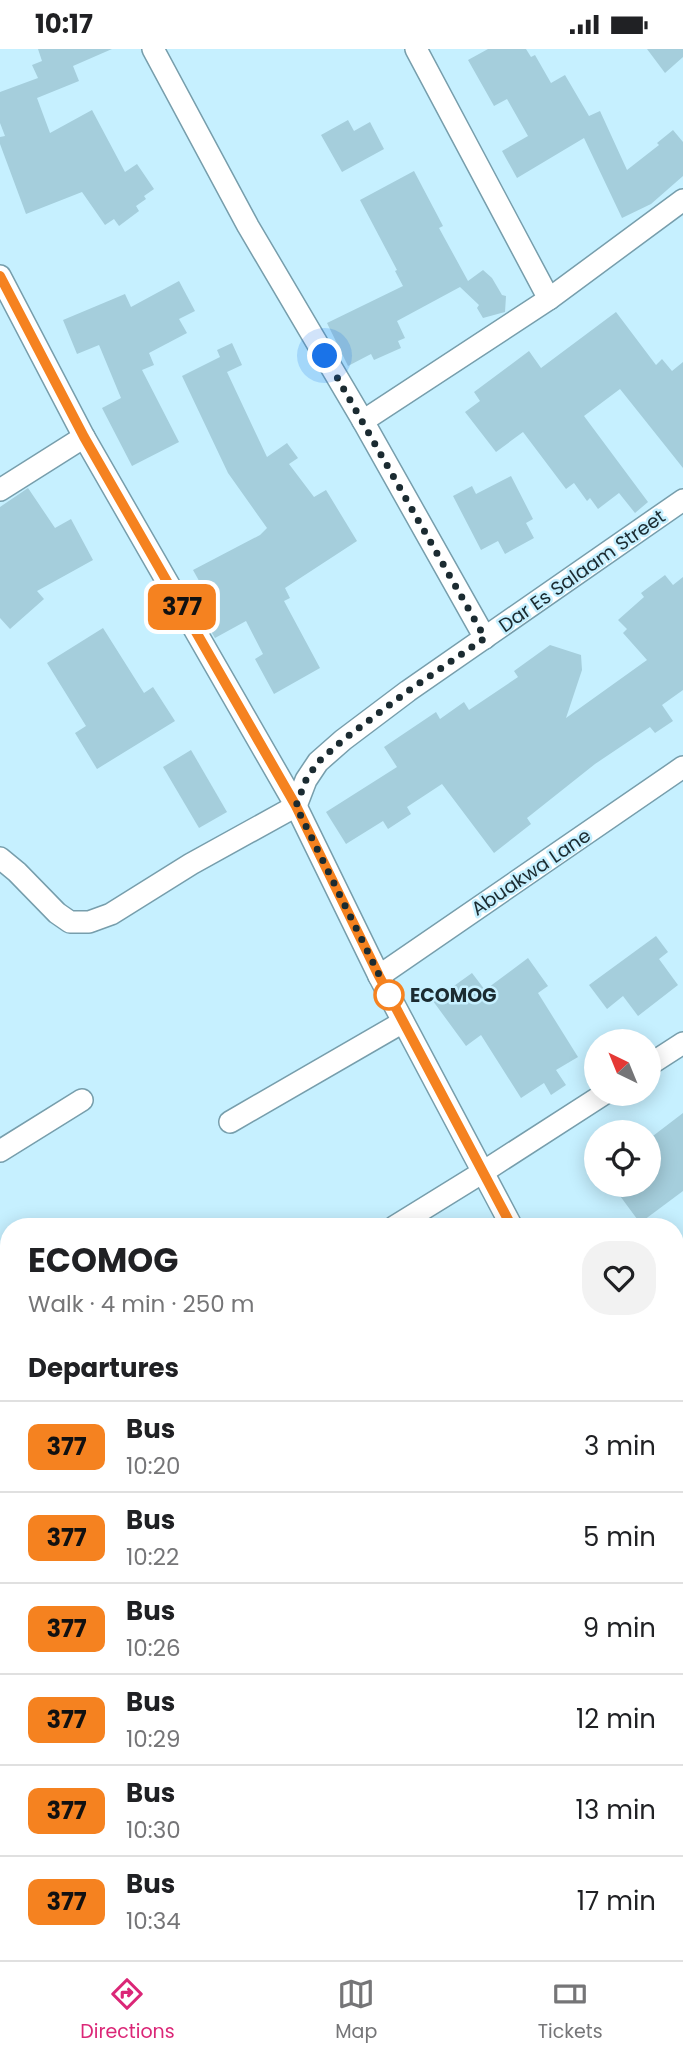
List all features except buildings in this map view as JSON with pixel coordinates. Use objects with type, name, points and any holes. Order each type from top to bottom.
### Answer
[{"type":"street","points":[[153,49],[248,226],[363,421],[485,638]]},
{"type":"street","points":[[416,49],[549,299]]},
{"type":"street","points":[[363,421],[549,299],[683,200]]},
{"type":"street","points":[[0,276],[84,437],[296,806],[379,976],[507,1218]]},
{"type":"street","points":[[0,490],[84,437]]},
{"type":"street","name":"Dar Es Salaam Street","points":[[296,806],[306,780],[318,762],[343,740],[408,691],[683,500]]},
{"type":"street","name":"Abuakwa Lane","points":[[379,976],[683,768]]},
{"type":"street","points":[[0,858],[57,913],[70,922],[89,922],[111,914],[191,864],[296,806]]},
{"type":"street","points":[[230,1122],[404,1023]]},
{"type":"street","points":[[662,1057],[683,1043]]},
{"type":"street","points":[[0,1151],[82,1100]]},
{"type":"street","points":[[409,1218],[586,1106]]},
{"type":"bus line","name":"377","points":[[0,276],[84,437],[296,806],[379,976],[507,1218]]},
{"type":"place","name":"ECOMOG","points":[[389,995]]},
{"type":"route","points":[[325,356],[485,638],[408,691],[318,762],[306,780],[296,806],[391,999],[389,995]]}]
